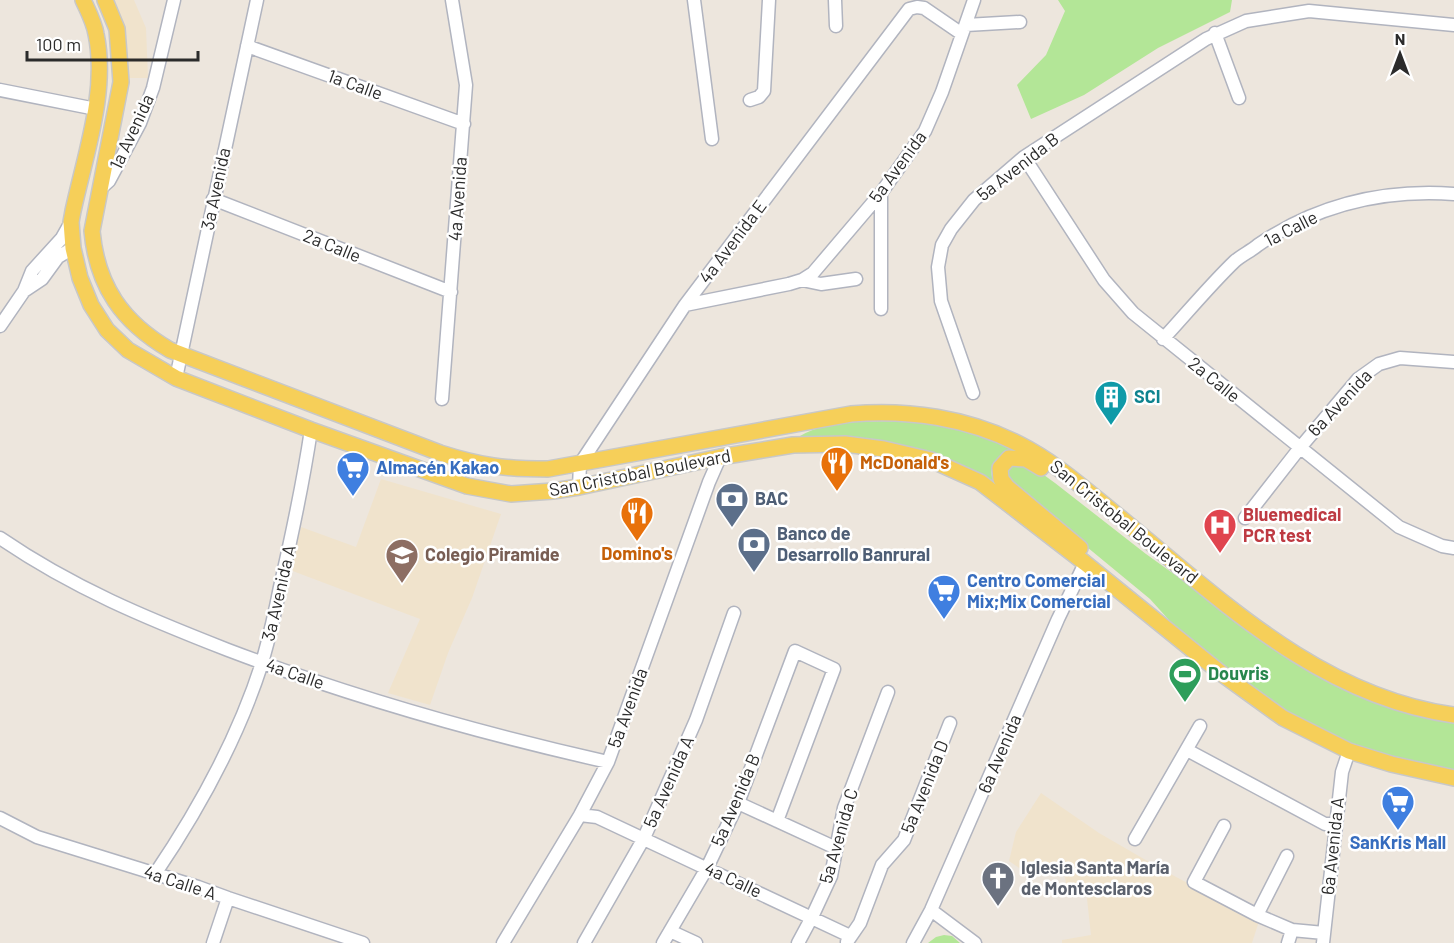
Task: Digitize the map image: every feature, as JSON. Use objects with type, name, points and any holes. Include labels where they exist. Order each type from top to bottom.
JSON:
[{"type":"main road","name":"San Cristobal Boulevard","points":[[83,0],[96,33],[100,59],[100,82],[71,222],[73,248],[80,278],[91,305],[106,330],[128,351],[176,378],[311,430],[467,486],[512,494],[579,487],[793,445],[845,444],[884,449],[931,460],[981,482],[1222,674],[1283,718],[1349,750],[1392,764],[1454,778]]},
{"type":"main road","name":"San Cristobal Boulevard","points":[[105,0],[117,29],[121,82],[93,231],[94,250],[103,281],[114,299],[148,337],[170,350],[473,464],[506,469],[548,469],[580,464],[851,414],[895,411],[940,418],[987,430],[1020,444],[1058,467],[1256,627],[1303,660],[1332,676],[1394,702],[1454,716]]},
{"type":"main road","points":[[720,458],[728,445],[785,434],[813,420]]},
{"type":"main road","points":[[1182,642],[1147,603],[1006,487],[1000,474],[1000,468],[1009,458],[1015,457],[1038,465],[1150,551],[1194,578]]},
{"type":"street","name":"1a Avenida","points":[[100,189],[109,181],[140,123],[153,88],[174,0]]},
{"type":"street","name":"3a Avenida","points":[[176,378],[257,0]]},
{"type":"street","name":"4a Avenida","points":[[442,399],[466,85],[452,0]]},
{"type":"street","points":[[694,0],[712,138]]},
{"type":"street","points":[[750,100],[759,97],[764,91],[769,0]]},
{"type":"street","points":[[835,0],[836,26]]},
{"type":"street","name":"5a Avenida","points":[[802,280],[813,273],[881,193],[925,131],[942,92],[974,0]]},
{"type":"street","name":"4a Avenida E","points":[[580,464],[685,305],[909,9],[924,8],[964,29]]},
{"type":"street","name":"5a Avenida B","points":[[973,393],[941,301],[938,267],[942,245],[951,229],[974,200],[1024,157],[1210,36],[1246,21],[1309,11],[1454,25]]},
{"type":"street","points":[[964,29],[1020,22]]},
{"type":"street","points":[[1210,36],[1239,98]]},
{"type":"street","name":"1a Calle","points":[[247,46],[464,124]]},
{"type":"street","points":[[0,90],[96,110]]},
{"type":"street","name":"2a Calle","points":[[1024,157],[1104,280],[1132,313],[1399,527],[1442,546],[1454,548]]},
{"type":"street","name":"1a Calle","points":[[1163,339],[1236,260],[1275,234],[1343,204],[1389,195],[1429,192],[1454,194]]},
{"type":"street","points":[[881,193],[881,309]]},
{"type":"street","name":"2a Calle","points":[[213,199],[451,292]]},
{"type":"street","points":[[2,320],[24,291],[32,271],[62,238],[71,222]]},
{"type":"street","points":[[24,291],[42,279],[58,257],[73,248]]},
{"type":"street","points":[[685,305],[802,280],[821,284],[856,279]]},
{"type":"street","name":"6a Avenida","points":[[1245,518],[1299,448],[1358,379],[1378,364],[1400,358],[1454,362]]},
{"type":"street","name":"3a Avenida A","points":[[155,874],[194,813],[218,768],[262,663],[299,506],[311,430]]},
{"type":"street","name":"5a Avenida","points":[[503,943],[580,815],[608,762],[709,482],[720,458]]},
{"type":"street","points":[[579,487],[580,464]]},
{"type":"street","name":"4a Calle","points":[[0,538],[50,570],[106,600],[262,663],[433,719],[608,762]]},
{"type":"street","name":"6a Avenida","points":[[913,943],[931,910],[1058,619],[1085,563]]},
{"type":"street","name":"5a Avenida A","points":[[584,943],[644,838],[696,720],[734,613]]},
{"type":"street","name":"5a Avenida B","points":[[663,943],[707,868],[738,803],[795,651],[834,669],[777,821]]},
{"type":"street","name":"5a Avenida C","points":[[798,943],[831,876],[844,808],[888,692]]},
{"type":"street","name":"5a Avenida D","points":[[848,940],[860,923],[882,865],[904,840],[950,723]]},
{"type":"street","points":[[1135,839],[1200,726]]},
{"type":"street","points":[[1187,750],[1325,824],[1335,824]]},
{"type":"street","name":"6a Avenida A","points":[[1324,938],[1335,824],[1342,772],[1349,750]]},
{"type":"street","points":[[738,803],[836,848]]},
{"type":"street","name":"4a Calle","points":[[580,815],[597,817],[644,838],[812,917],[848,940]]},
{"type":"street","name":"4a Calle A","points":[[0,818],[37,837],[198,887],[363,943]]},
{"type":"street","points":[[1224,826],[1194,882],[1257,915],[1292,930],[1324,938]]},
{"type":"street","points":[[1257,915],[1287,856]]},
{"type":"street","points":[[213,943],[228,898]]},
{"type":"street","points":[[931,910],[975,943]]},
{"type":"street","points":[[1288,943],[1292,930]]},
{"type":"street","points":[[670,931],[696,943]]},
{"type":"shaded area","points":[[113,0],[134,0],[146,28],[148,78],[128,78],[126,31]]},
{"type":"shaded area","name":"Colegio Piramide","points":[[381,479],[501,514],[472,598],[448,653],[430,705],[388,693],[420,619],[290,570],[301,527],[356,547]]},
{"type":"shaded area","points":[[1041,793],[1099,833],[1259,921],[1252,943],[1062,943],[1062,940],[1091,935],[1086,890],[1068,892],[1064,873],[1057,872],[1056,869],[1048,870],[1048,875],[1031,876],[1009,861],[1016,832]]},
{"type":"green space","points":[[1058,0],[1232,0],[1230,12],[1158,48],[1084,95],[1031,119],[1017,85],[1046,55],[1065,11]]},
{"type":"green space","points":[[898,421],[941,424],[974,431],[1020,450],[1005,454],[995,461],[991,471],[995,487],[968,471],[800,436],[835,424]]},
{"type":"green space","points":[[1017,462],[1037,470],[1146,554],[1290,657],[1454,721],[1454,772],[1350,746],[1290,716],[1187,640],[1150,599],[1013,486],[1006,479],[1009,465]]},
{"type":"green space","points":[[952,936],[960,943],[928,943],[936,937]]},
{"type":"place","name":"SCI","points":[[1111,426]]},
{"type":"place","name":"McDonald's","points":[[837,492]]},
{"type":"place","name":"Almacén Kakao","points":[[353,497]]},
{"type":"place","name":"BAC","points":[[732,528]]},
{"type":"place","name":"Domino's","points":[[637,542]]},
{"type":"place","name":"Bluemedical PCR test","points":[[1220,554]]},
{"type":"place","name":"Banco de Desarrollo Banrural","points":[[754,573]]},
{"type":"place","name":"Colegio Piramide","points":[[402,584]]},
{"type":"place","name":"Centro Comercial Mix;Mix Comercial","points":[[944,620]]},
{"type":"place","name":"Douvris","points":[[1185,703]]},
{"type":"place","name":"SanKris Mall","points":[[1398,831]]},
{"type":"place","name":"Iglesia Santa María de Montesclaros","points":[[998,907]]}]
